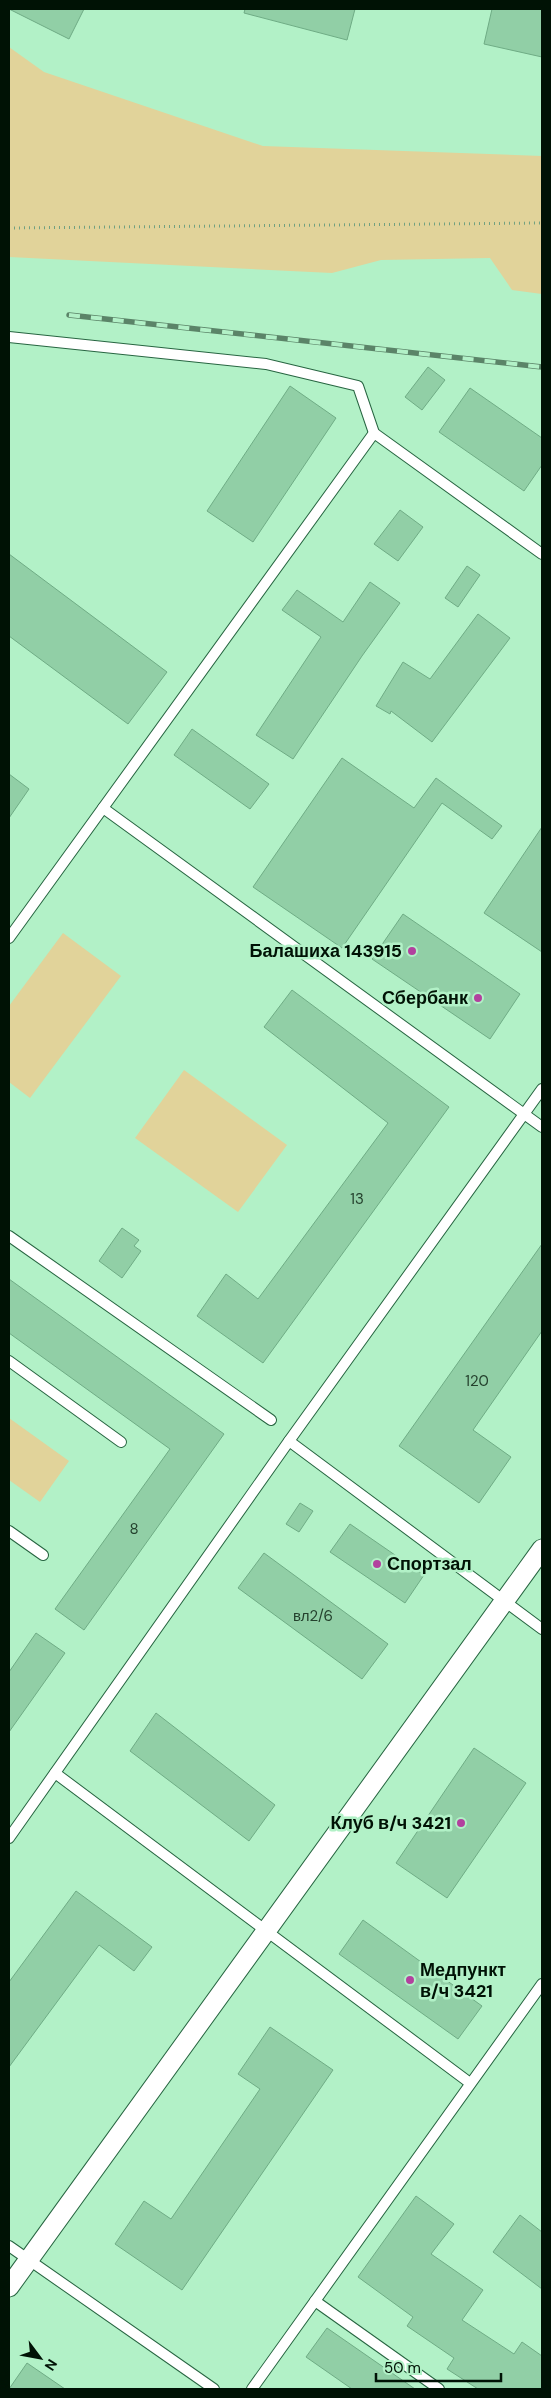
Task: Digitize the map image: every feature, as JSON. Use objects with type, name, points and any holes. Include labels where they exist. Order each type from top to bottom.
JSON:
[{"type":"street","points":[[9,2287],[542,1549]]},
{"type":"lane","points":[[9,337],[266,364],[358,386],[374,433],[542,554]]},
{"type":"lane","points":[[9,938],[374,433]]},
{"type":"lane","points":[[103,808],[542,1128]]},
{"type":"lane","points":[[9,1838],[289,1441],[542,1089]]},
{"type":"lane","points":[[9,1236],[271,1420]]},
{"type":"lane","points":[[9,1361],[121,1442]]},
{"type":"lane","points":[[289,1441],[542,1629]]},
{"type":"lane","points":[[9,1531],[43,1554]]},
{"type":"lane","points":[[55,1773],[470,2083]]},
{"type":"lane","points":[[252,2389],[542,1984]]},
{"type":"lane","points":[[9,2246],[214,2389]]},
{"type":"lane","points":[[315,2300],[439,2389]]},
{"type":"path","points":[[9,228],[542,224]]},
{"type":"shaded area","points":[[9,47],[44,72],[263,146],[542,156],[542,294],[512,290],[490,258],[381,260],[332,273],[9,257]]},
{"type":"shaded area","points":[[63,933],[121,976],[30,1098],[9,1082],[9,1006]]},
{"type":"shaded area","points":[[184,1070],[287,1145],[238,1212],[135,1138]]},
{"type":"shaded area","points":[[9,1418],[69,1461],[40,1502],[9,1480]]},
{"type":"building","points":[[9,9],[84,9],[69,39]]},
{"type":"building","points":[[245,9],[355,9],[347,40],[244,13]]},
{"type":"building","points":[[492,9],[542,9],[542,57],[484,44]]},
{"type":"building","points":[[428,367],[445,380],[422,410],[405,397]]},
{"type":"building","points":[[290,386],[336,418],[253,542],[207,511]]},
{"type":"building","points":[[470,388],[542,438],[542,465],[524,491],[439,432]]},
{"type":"building","points":[[400,510],[423,527],[398,561],[374,544]]},
{"type":"building","points":[[9,554],[167,672],[128,724],[9,636]]},
{"type":"building","points":[[467,566],[480,575],[458,607],[445,598]]},
{"type":"building","points":[[370,582],[400,603],[293,759],[256,735],[321,637],[282,610],[297,590],[343,622]]},
{"type":"building","points":[[478,614],[510,638],[432,742],[391,711],[390,714],[376,706],[403,662],[430,679]]},
{"type":"building","points":[[192,729],[269,784],[250,809],[174,755]]},
{"type":"building","points":[[342,758],[414,808],[436,778],[502,826],[492,839],[442,803],[342,948],[253,887]]},
{"type":"building","points":[[9,774],[29,789],[9,818]]},
{"type":"building","points":[[542,827],[542,952],[484,913]]},
{"type":"building","points":[[403,914],[520,994],[490,1039],[372,959]]},
{"type":"building","points":[[292,990],[449,1107],[263,1363],[197,1316],[226,1274],[258,1299],[388,1123],[264,1027]]},
{"type":"building","points":[[122,1228],[139,1240],[134,1246],[141,1251],[122,1278],[99,1261]]},
{"type":"building","points":[[542,1244],[542,1331],[473,1430],[511,1457],[479,1503],[399,1446]]},
{"type":"building","points":[[9,1279],[224,1434],[84,1630],[55,1609],[170,1449],[9,1333]]},
{"type":"building","points":[[300,1503],[313,1511],[299,1532],[286,1524]]},
{"type":"building","name":"Спортзал","points":[[350,1524],[424,1575],[405,1603],[330,1552]]},
{"type":"building","points":[[264,1553],[388,1644],[362,1679],[238,1588]]},
{"type":"building","points":[[36,1633],[65,1653],[9,1732],[9,1672]]},
{"type":"building","points":[[156,1713],[275,1805],[249,1841],[130,1751]]},
{"type":"building","name":"Клуб в/ч 3421","points":[[474,1748],[526,1783],[447,1898],[396,1863]]},
{"type":"building","points":[[76,1891],[152,1947],[134,1971],[99,1945],[9,2067],[9,1982]]},
{"type":"building","name":"Медпункт в/ч 3421","points":[[363,1920],[482,2006],[458,2039],[339,1954]]},
{"type":"building","points":[[270,2027],[333,2070],[182,2290],[115,2244],[144,2201],[171,2219],[260,2089],[238,2074]]},
{"type":"building","points":[[416,2196],[454,2224],[431,2254],[483,2290],[462,2320],[514,2354],[522,2342],[542,2356],[542,2389],[478,2389],[447,2369],[454,2358],[407,2326],[413,2317],[358,2277]]},
{"type":"building","points":[[520,2215],[542,2232],[542,2289],[493,2252]]},
{"type":"building","points":[[327,2328],[415,2389],[352,2389],[306,2357]]},
{"type":"building","points":[[27,2363],[65,2389],[9,2389]]},
{"type":"railway","points":[[69,315],[542,367]]},
{"type":"place","name":"Балашиха 143915","points":[[412,951]]},
{"type":"place","name":"Сбербанк","points":[[478,998]]},
{"type":"place","name":"Спортзал","points":[[377,1564]]},
{"type":"place","name":"Клуб в/ч 3421","points":[[461,1823]]},
{"type":"place","name":"Медпункт в/ч 3421","points":[[410,1980]]}]
